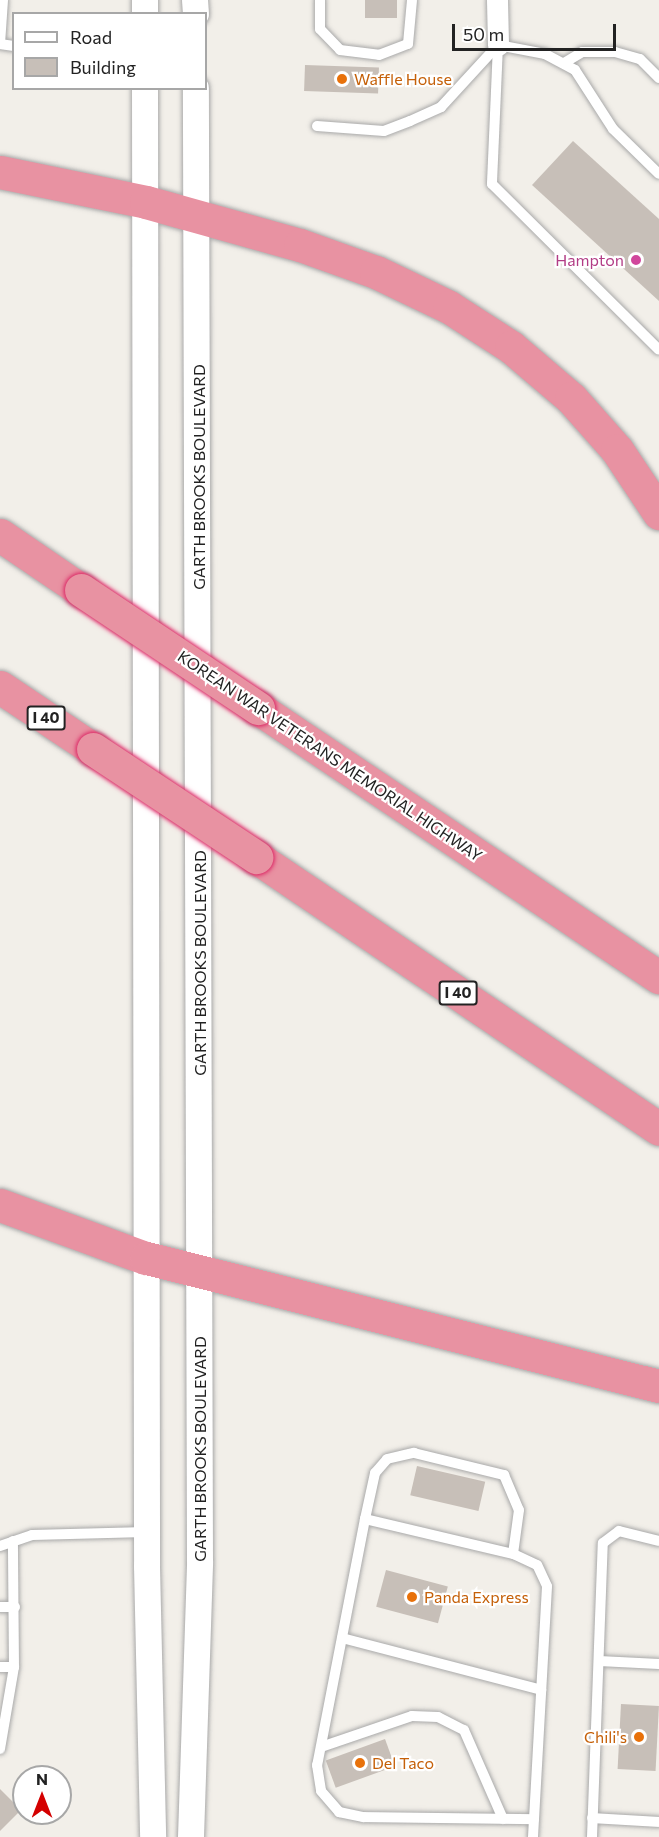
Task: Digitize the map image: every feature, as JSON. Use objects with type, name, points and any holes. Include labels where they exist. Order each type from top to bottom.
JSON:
[{"type":"highway","points":[[0,172],[146,202],[376,272],[476,324],[571,398],[617,450],[659,513]]},
{"type":"highway","name":"KOREAN WAR VETERANS MEMORIAL HIGHWAY","points":[[0,535],[659,977]]},
{"type":"highway","name":"I 40","points":[[0,687],[659,1129]]},
{"type":"highway","points":[[0,1205],[146,1258],[659,1386]]},
{"type":"street","points":[[497,0],[498,45]]},
{"type":"street","points":[[145,90],[147,1532],[153,1837]]},
{"type":"street","name":"GARTH BROOKS BOULEVARD","points":[[191,1837],[200,1562],[196,90]]},
{"type":"lane","points":[[0,44],[3,0]]},
{"type":"lane","points":[[320,0],[320,29],[340,50],[379,55],[408,44],[412,0]]},
{"type":"lane","points":[[498,45],[564,63],[592,90],[613,129],[659,174]]},
{"type":"lane","points":[[317,126],[384,131],[410,121],[441,107],[498,45]]},
{"type":"lane","points":[[498,45],[492,184],[659,350]]},
{"type":"lane","points":[[564,63],[582,52],[615,52],[640,59],[659,78]]},
{"type":"lane","points":[[513,1554],[519,1510],[517,1494],[504,1475],[414,1453],[387,1459],[375,1473],[321,1747],[321,1791],[339,1812],[363,1817],[534,1819]]},
{"type":"lane","points":[[365,1519],[513,1554],[537,1565],[547,1586],[532,1837]]},
{"type":"lane","points":[[592,1837],[603,1543],[619,1531],[659,1540]]},
{"type":"lane","points":[[0,1546],[32,1535],[147,1532]]},
{"type":"lane","points":[[0,1749],[14,1667],[13,1542]]},
{"type":"lane","points":[[0,1607],[15,1607]]},
{"type":"lane","points":[[342,1638],[541,1690]]},
{"type":"lane","points":[[598,1661],[659,1664]]},
{"type":"lane","points":[[0,1667],[14,1667]]},
{"type":"lane","points":[[321,1747],[412,1716],[438,1717],[464,1730],[503,1819]]},
{"type":"lane","points":[[592,1818],[659,1822]]},
{"type":"building","points":[[365,0],[397,0],[397,18],[365,18]]},
{"type":"building","name":"Waffle House","points":[[305,65],[379,68],[378,94],[304,91]]},
{"type":"building","name":"Hampton","points":[[573,141],[659,219],[659,301],[532,185]]},
{"type":"building","points":[[417,1466],[485,1482],[478,1511],[410,1495]]},
{"type":"building","name":"Panda Express","points":[[386,1570],[448,1587],[438,1623],[376,1607]]},
{"type":"building","name":"Chili's","points":[[621,1704],[659,1706],[656,1771],[618,1769]]},
{"type":"building","name":"Del Taco","points":[[385,1739],[395,1766],[336,1788],[326,1761]]},
{"type":"building","points":[[0,1789],[12,1801],[12,1819],[0,1831]]},
{"type":"place","name":"Waffle House","points":[[342,79]]},
{"type":"place","name":"Hampton","points":[[636,260]]},
{"type":"place","name":"Panda Express","points":[[412,1597]]},
{"type":"place","name":"Chili's","points":[[639,1737]]},
{"type":"place","name":"Del Taco","points":[[360,1763]]}]
